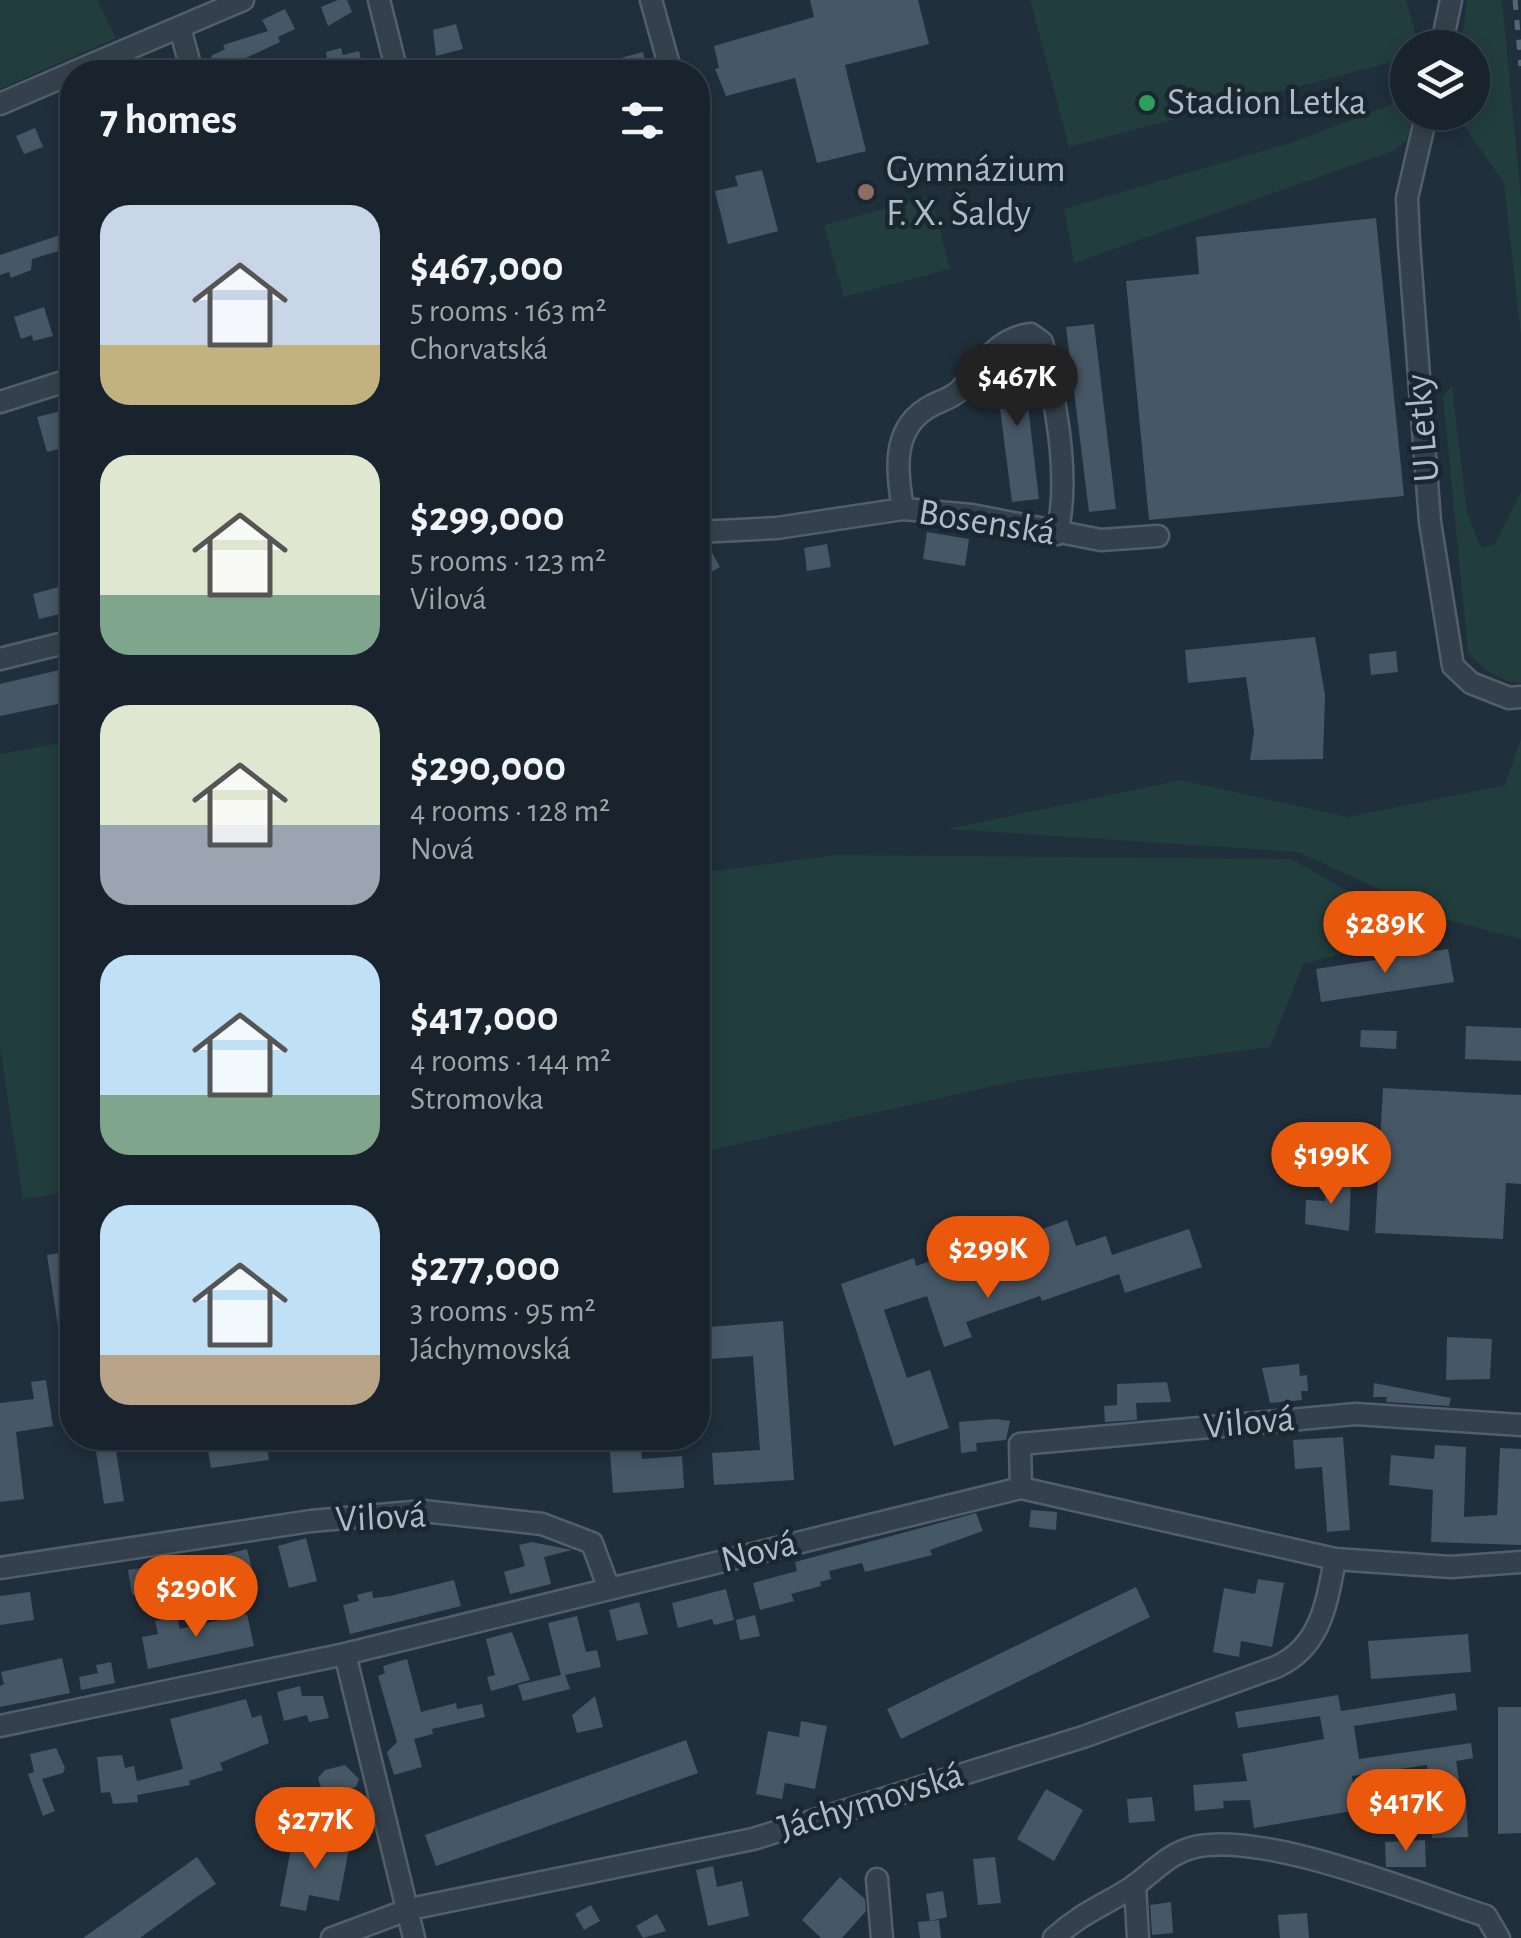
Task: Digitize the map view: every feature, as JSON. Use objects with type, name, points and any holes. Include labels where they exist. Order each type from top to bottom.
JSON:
[{"type":"street","points":[[104,60],[243,0]]},
{"type":"street","points":[[379,0],[394,60]]},
{"type":"street","points":[[651,0],[668,60]]},
{"type":"street","points":[[1445,30],[1451,0]]},
{"type":"street","points":[[180,28],[189,60]]},
{"type":"street","points":[[0,104],[60,79]]},
{"type":"street","name":"U Letky","points":[[1422,130],[1407,198],[1409,243],[1430,522],[1453,666],[1470,684],[1509,698],[1521,697]]},
{"type":"street","points":[[902,509],[898,454],[912,424],[924,409],[959,392],[986,356],[1016,336],[1030,334],[1042,342],[1047,367],[1062,481],[1058,534]]},
{"type":"street","points":[[0,402],[60,383]]},
{"type":"street","name":"Bosenská","points":[[710,531],[777,528],[902,509],[972,515],[1101,540],[1158,536]]},
{"type":"street","points":[[0,659],[60,645]]},
{"type":"street","name":"Vilová","points":[[1021,1488],[1020,1444],[1356,1414],[1521,1425]]},
{"type":"street","name":"Nová","points":[[0,1726],[345,1654],[1021,1488],[1335,1559],[1451,1567],[1521,1562]]},
{"type":"street","name":"Vilová","points":[[0,1568],[311,1521],[423,1511],[542,1524],[592,1543],[609,1589]]},
{"type":"street","name":"Jáchymovská","points":[[332,1938],[410,1909],[753,1840],[1083,1737],[1276,1667],[1302,1652],[1314,1636],[1326,1606],[1335,1559]]},
{"type":"street","points":[[345,1654],[414,1938]]},
{"type":"street","points":[[1054,1938],[1084,1911],[1135,1885],[1182,1850],[1224,1843],[1317,1862],[1486,1916],[1499,1938]]},
{"type":"street","points":[[877,1878],[882,1938]]},
{"type":"street","points":[[1135,1885],[1138,1938]]},
{"type":"green space","points":[[0,0],[97,0],[116,38],[0,89]]},
{"type":"green space","name":"Stadion Letka","points":[[1030,0],[1406,0],[1414,30],[1390,30],[1390,62],[1069,147]]},
{"type":"green space","points":[[1467,0],[1502,0],[1521,198],[1521,336],[1504,183],[1467,130],[1490,130],[1490,30],[1463,30]]},
{"type":"green space","points":[[1390,105],[1390,130],[1410,130],[1407,140],[1393,151],[1074,263],[1064,209],[1293,142]]},
{"type":"green space","points":[[931,196],[950,269],[844,297],[824,225]]},
{"type":"green space","points":[[1452,386],[1467,512],[1481,548],[1495,544],[1521,492],[1521,683],[1492,673],[1468,652],[1443,396]]},
{"type":"green space","points":[[1521,739],[1521,939],[1444,919],[1298,852],[948,829],[1181,780],[1348,817],[1505,785]]},
{"type":"green space","points":[[60,743],[60,1193],[23,1199],[0,1047],[0,754]]},
{"type":"green space","points":[[837,855],[1291,859],[1424,933],[1303,964],[1270,1047],[1020,1080],[710,1150],[710,871]]},
{"type":"building","points":[[347,0],[352,12],[328,26],[321,7]]},
{"type":"building","points":[[810,0],[918,0],[929,44],[845,65],[866,151],[817,163],[795,78],[726,96],[715,69],[719,68],[714,46],[814,17]]},
{"type":"building","points":[[285,9],[295,29],[278,37],[280,42],[242,60],[213,60],[211,56],[225,49],[223,45],[268,31],[262,20]]},
{"type":"building","points":[[456,24],[463,49],[436,56],[433,30]]},
{"type":"building","points":[[341,48],[343,55],[359,51],[361,60],[327,60],[326,52]]},
{"type":"building","points":[[643,52],[645,60],[617,60]]},
{"type":"building","points":[[35,128],[43,147],[24,154],[16,136]]},
{"type":"building","points":[[762,170],[778,231],[728,244],[715,191],[738,186],[735,176]]},
{"type":"building","points":[[1376,218],[1404,496],[1149,520],[1126,281],[1199,274],[1196,237]]},
{"type":"building","points":[[60,235],[60,251],[32,259],[31,270],[11,278],[9,272],[0,275],[0,255]]},
{"type":"building","points":[[44,307],[53,336],[33,341],[32,335],[21,339],[14,317]]},
{"type":"building","points":[[1094,324],[1116,509],[1089,512],[1066,327]]},
{"type":"building","points":[[1022,355],[1039,499],[1012,502],[995,370],[1010,356]]},
{"type":"building","points":[[60,411],[60,449],[47,452],[37,417]]},
{"type":"building","points":[[927,532],[969,539],[965,566],[923,559]]},
{"type":"building","points":[[827,544],[831,567],[807,571],[804,548]]},
{"type":"building","points":[[710,549],[720,567],[710,572]]},
{"type":"building","points":[[60,587],[60,614],[39,619],[33,594]]},
{"type":"building","points":[[1315,637],[1325,695],[1323,759],[1250,760],[1254,732],[1246,677],[1188,683],[1185,650]]},
{"type":"building","points":[[1396,651],[1398,672],[1371,675],[1369,654]]},
{"type":"building","points":[[60,670],[60,704],[0,716],[0,684]]},
{"type":"building","points":[[1448,949],[1454,982],[1321,1002],[1316,969]]},
{"type":"building","points":[[1466,1026],[1521,1028],[1521,1061],[1465,1059]]},
{"type":"building","points":[[1361,1030],[1397,1031],[1396,1049],[1360,1047]]},
{"type":"building","points":[[1383,1088],[1521,1095],[1521,1184],[1506,1183],[1503,1239],[1375,1233]]},
{"type":"building","points":[[1326,1181],[1351,1182],[1349,1231],[1305,1224],[1306,1200],[1325,1201]]},
{"type":"building","points":[[1067,1220],[1076,1246],[1106,1236],[1112,1255],[1189,1229],[1202,1267],[1125,1293],[1119,1274],[1042,1301],[1040,1296],[966,1322],[972,1337],[944,1347],[927,1296],[884,1310],[907,1378],[930,1370],[949,1428],[894,1446],[841,1284],[914,1258],[916,1266],[1032,1227],[1034,1232]]},
{"type":"building","points":[[60,1253],[58,1326],[47,1255]]},
{"type":"building","points":[[783,1321],[794,1480],[714,1485],[712,1453],[760,1450],[753,1356],[710,1359],[710,1327]]},
{"type":"building","points":[[1447,1337],[1492,1339],[1490,1379],[1446,1380]]},
{"type":"building","points":[[1299,1364],[1300,1376],[1307,1375],[1308,1391],[1301,1391],[1302,1400],[1270,1403],[1262,1368]]},
{"type":"building","points":[[46,1380],[53,1426],[16,1432],[24,1499],[0,1502],[0,1403],[34,1399],[31,1382]]},
{"type":"building","points":[[1167,1382],[1171,1402],[1136,1403],[1137,1420],[1105,1422],[1104,1406],[1117,1405],[1117,1384]]},
{"type":"building","points":[[1374,1383],[1451,1398],[1449,1406],[1386,1402],[1387,1397],[1373,1397]]},
{"type":"building","points":[[1010,1421],[1006,1440],[976,1443],[977,1451],[961,1453],[959,1422]]},
{"type":"building","points":[[1343,1437],[1350,1530],[1327,1532],[1322,1467],[1295,1469],[1293,1440]]},
{"type":"building","points":[[1435,1445],[1466,1447],[1464,1517],[1497,1515],[1500,1448],[1521,1449],[1521,1545],[1431,1542],[1433,1490],[1389,1485],[1391,1455],[1434,1459]]},
{"type":"building","points":[[96,1450],[116,1450],[124,1501],[104,1504]]},
{"type":"building","points":[[208,1450],[268,1450],[269,1460],[211,1468]]},
{"type":"building","points":[[610,1450],[641,1450],[642,1459],[682,1456],[684,1488],[613,1493]]},
{"type":"building","points":[[1031,1510],[1057,1512],[1056,1530],[1029,1527]]},
{"type":"building","points":[[976,1513],[983,1531],[930,1550],[932,1555],[865,1572],[862,1563],[829,1571],[831,1579],[820,1582],[821,1586],[791,1594],[794,1601],[760,1610],[753,1583],[797,1571],[795,1562]]},
{"type":"building","points":[[306,1538],[317,1581],[289,1588],[278,1546]]},
{"type":"building","points":[[532,1542],[572,1550],[544,1557],[551,1584],[510,1594],[504,1572],[525,1566],[519,1545]]},
{"type":"building","points":[[247,1549],[257,1590],[229,1581],[223,1555]]},
{"type":"building","points":[[165,1564],[169,1589],[132,1595],[128,1570]]},
{"type":"building","points":[[1258,1579],[1284,1583],[1272,1647],[1241,1641],[1239,1657],[1213,1652],[1224,1588],[1255,1594]]},
{"type":"building","points":[[454,1580],[461,1606],[350,1634],[343,1605],[359,1601],[357,1595],[372,1591],[373,1598],[390,1596]]},
{"type":"building","points":[[1136,1587],[1150,1617],[901,1739],[887,1709]]},
{"type":"building","points":[[726,1589],[734,1620],[714,1625],[712,1619],[678,1628],[672,1603]]},
{"type":"building","points":[[30,1592],[34,1620],[0,1625],[0,1596]]},
{"type":"building","points":[[639,1602],[648,1634],[617,1641],[609,1610]]},
{"type":"building","points":[[247,1614],[254,1646],[148,1669],[142,1637],[158,1634],[155,1621],[177,1617],[180,1629]]},
{"type":"building","points":[[755,1615],[760,1636],[740,1640],[736,1620]]},
{"type":"building","points":[[577,1616],[586,1652],[597,1650],[601,1667],[565,1675],[570,1689],[523,1701],[518,1685],[561,1675],[548,1623]]},
{"type":"building","points":[[512,1632],[530,1680],[491,1691],[487,1677],[495,1675],[486,1639]]},
{"type":"building","points":[[1468,1634],[1471,1672],[1371,1679],[1368,1641]]},
{"type":"building","points":[[62,1658],[70,1693],[0,1707],[0,1686],[4,1684],[1,1672]]},
{"type":"building","points":[[407,1659],[421,1712],[456,1703],[457,1709],[482,1704],[485,1717],[432,1729],[433,1734],[414,1739],[422,1767],[394,1775],[387,1752],[397,1742],[378,1676],[385,1673],[383,1666]]},
{"type":"building","points":[[111,1662],[115,1683],[81,1690],[79,1677],[98,1673],[96,1665]]},
{"type":"building","points":[[300,1686],[302,1696],[323,1696],[329,1718],[309,1722],[307,1715],[284,1721],[277,1692]]},
{"type":"building","points":[[1455,1693],[1457,1710],[1354,1726],[1359,1759],[1471,1743],[1473,1758],[1456,1761],[1462,1799],[1466,1799],[1468,1837],[1432,1838],[1427,1765],[1352,1776],[1357,1810],[1254,1828],[1250,1800],[1223,1801],[1224,1808],[1195,1811],[1193,1785],[1247,1781],[1242,1754],[1324,1739],[1320,1716],[1238,1728],[1235,1712],[1338,1695],[1341,1711]]},
{"type":"building","points":[[595,1696],[603,1727],[577,1733],[572,1715]]},
{"type":"building","points":[[246,1699],[252,1718],[261,1715],[269,1743],[220,1763],[223,1770],[189,1781],[190,1785],[137,1795],[138,1802],[113,1804],[110,1792],[101,1793],[97,1757],[122,1755],[125,1768],[134,1766],[137,1781],[183,1769],[170,1719]]},
{"type":"building","points":[[1498,1707],[1521,1707],[1521,1833],[1498,1834]]},
{"type":"building","points":[[801,1721],[827,1726],[815,1789],[785,1783],[782,1799],[756,1794],[768,1731],[799,1737]]},
{"type":"building","points":[[686,1740],[698,1773],[436,1866],[425,1835]]},
{"type":"building","points":[[56,1748],[65,1768],[63,1773],[42,1779],[55,1811],[43,1816],[28,1774],[34,1772],[30,1754]]},
{"type":"building","points":[[345,1765],[359,1779],[356,1787],[324,1797],[318,1778],[325,1770]]},
{"type":"building","points":[[1046,1789],[1083,1810],[1054,1861],[1017,1839]]},
{"type":"building","points":[[1152,1797],[1155,1821],[1129,1823],[1127,1799]]},
{"type":"building","points":[[326,1833],[351,1838],[339,1901],[309,1895],[306,1911],[280,1906],[292,1843],[323,1849]]},
{"type":"building","points":[[1425,1840],[1426,1867],[1386,1867],[1385,1842]]},
{"type":"building","points":[[197,1857],[216,1884],[140,1938],[83,1938]]},
{"type":"building","points":[[995,1857],[1001,1903],[978,1905],[973,1859]]},
{"type":"building","points":[[713,1866],[717,1887],[742,1881],[749,1916],[708,1926],[696,1870]]},
{"type":"building","points":[[840,1877],[865,1899],[866,1911],[842,1938],[821,1938],[802,1920]]},
{"type":"building","points":[[943,1891],[947,1917],[930,1921],[926,1894]]},
{"type":"building","points":[[1171,1902],[1173,1933],[1152,1935],[1150,1905]]},
{"type":"building","points":[[591,1905],[600,1921],[584,1930],[575,1914]]},
{"type":"building","points":[[1307,1913],[1309,1938],[1280,1938],[1278,1915]]},
{"type":"building","points":[[657,1914],[666,1931],[643,1938],[636,1926]]},
{"type":"building","points":[[939,1920],[941,1938],[920,1938],[918,1922]]},
{"type":"railway","points":[[1515,0],[1521,66]]},
{"type":"place","name":"Stadion Letka","points":[[1147,103]]},
{"type":"place","name":"Gymnázium F. X. Šaldy","points":[[866,192]]}]
